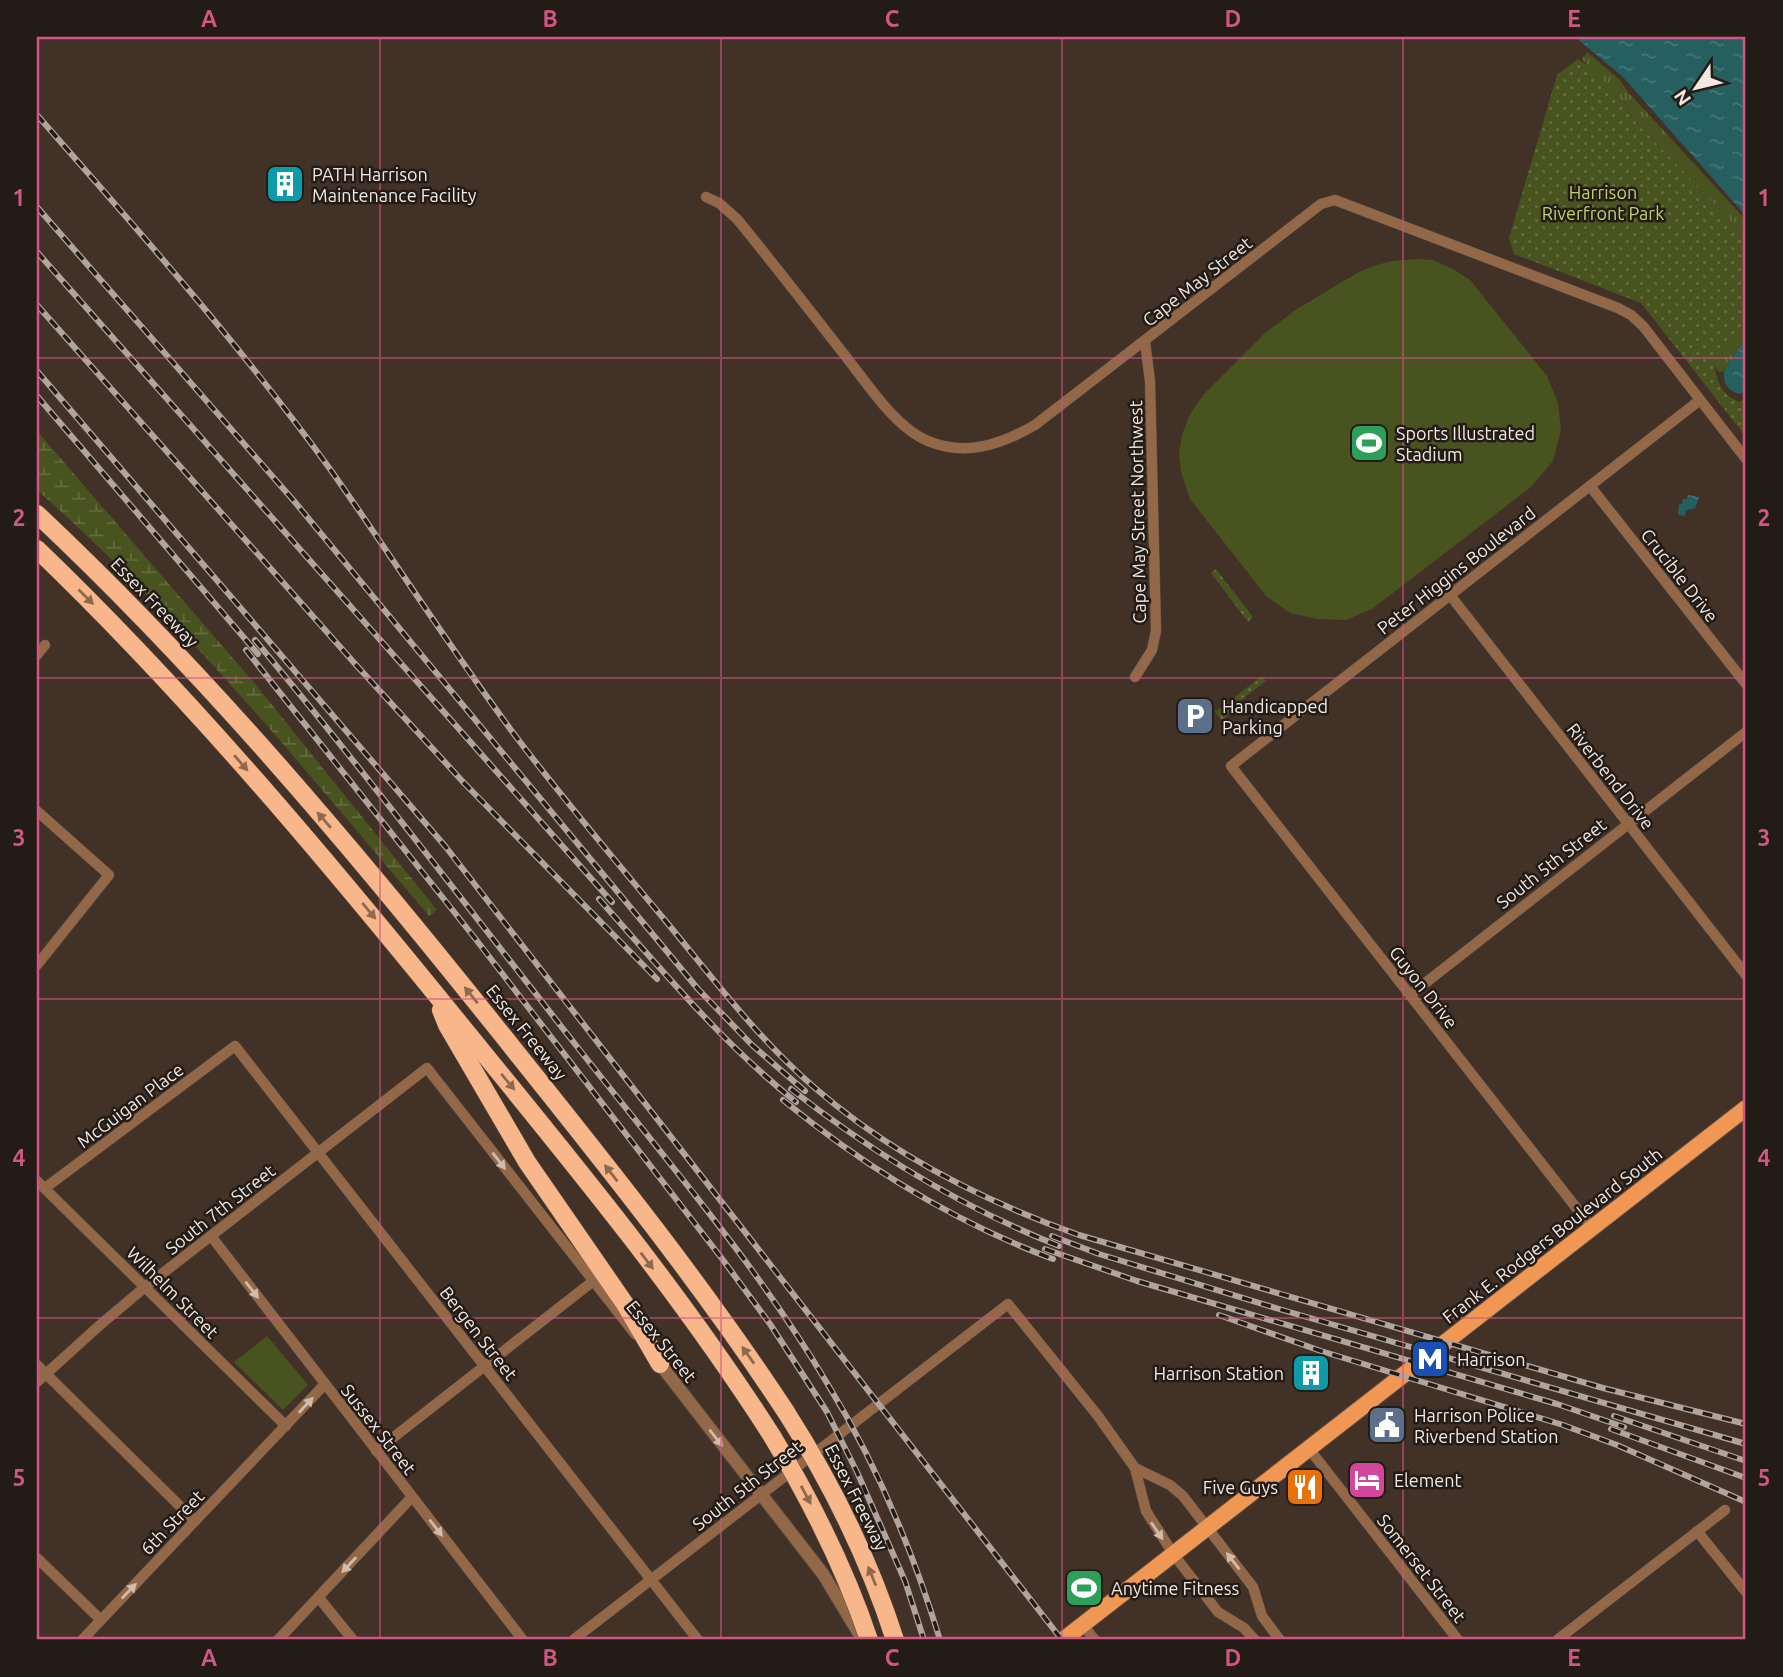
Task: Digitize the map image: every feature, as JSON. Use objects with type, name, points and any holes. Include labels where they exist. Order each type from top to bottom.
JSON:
[{"type":"highway","name":"Essex Freeway","points":[[37,514],[99,573],[185,662],[369,872],[467,990],[604,1164],[739,1343],[786,1412],[848,1521],[896,1640]]},
{"type":"highway","points":[[37,549],[190,705],[322,856],[515,1090],[639,1250],[727,1369],[772,1436],[805,1492],[833,1550],[869,1640]]},
{"type":"highway","points":[[434,991],[447,1025],[517,1147],[625,1304],[660,1364]]},
{"type":"main road","name":"Frank E. Rodgers Boulevard South","points":[[1063,1640],[1746,1108]]},
{"type":"street","name":"Cape May Street","points":[[706,197],[719,203],[737,219],[879,398],[913,434],[931,443],[983,449],[1009,440],[1035,425],[1321,204],[1335,200],[1624,311],[1643,326],[1746,459]]},
{"type":"street","name":"Cape May Street Northwest","points":[[1135,677],[1152,650],[1156,631],[1150,381],[1144,342]]},
{"type":"street","name":"Peter Higgins Boulevard","points":[[1231,766],[1700,400]]},
{"type":"street","name":"Crucible Drive","points":[[1590,486],[1746,684]]},
{"type":"street","name":"Riverbend Drive","points":[[1450,595],[1746,975]]},
{"type":"street","points":[[37,655],[45,645]]},
{"type":"street","name":"South 5th Street","points":[[1410,995],[1746,732]]},
{"type":"street","name":"Guyon Drive","points":[[1231,766],[1592,1228]]},
{"type":"street","points":[[37,811],[73,846],[109,875],[37,965]]},
{"type":"street","name":"Bergen Street","points":[[235,1046],[698,1640]]},
{"type":"street","name":"McGuigan Place","points":[[41,1184],[235,1046]]},
{"type":"street","name":"Essex Street","points":[[427,1068],[830,1584],[863,1640]]},
{"type":"street","name":"South 7th Street","points":[[37,1382],[145,1287],[427,1068]]},
{"type":"street","name":"Wilhelm Street","points":[[41,1184],[286,1426]]},
{"type":"street","name":"Sussex Street","points":[[211,1236],[523,1640]]},
{"type":"street","points":[[376,1451],[592,1282]]},
{"type":"street","name":"South 5th Street","points":[[573,1640],[1008,1304],[1098,1416],[1135,1468]]},
{"type":"street","points":[[37,1365],[195,1521]]},
{"type":"street","name":"6th Street","points":[[82,1640],[325,1384]]},
{"type":"street","name":"Somerset Street","points":[[1312,1448],[1458,1640]]},
{"type":"street","points":[[1135,1468],[1177,1490],[1253,1587],[1262,1616],[1280,1640]]},
{"type":"street","points":[[1135,1468],[1146,1511],[1174,1555],[1218,1612],[1244,1628],[1255,1640]]},
{"type":"street","points":[[278,1640],[412,1497]]},
{"type":"street","points":[[1557,1640],[1726,1510]]},
{"type":"street","points":[[1697,1531],[1746,1592]]},
{"type":"street","points":[[37,1558],[101,1620]]},
{"type":"street","points":[[319,1598],[353,1640]]},
{"type":"street","points":[[1083,1625],[1095,1640]]},
{"type":"green space","points":[[1587,52],[1620,80],[1746,220],[1746,240],[1632,118],[1629,106],[1608,88],[1582,59]]},
{"type":"green space","name":"Harrison Riverfront Park","points":[[1578,59],[1590,67],[1629,107],[1632,118],[1746,240],[1746,320],[1714,365],[1719,382],[1728,396],[1740,402],[1746,397],[1746,437],[1641,303],[1514,254],[1509,238],[1557,75]]},
{"type":"green space","name":"Sports Illustrated Stadium","points":[[1419,259],[1433,260],[1470,280],[1547,376],[1558,403],[1561,430],[1553,461],[1531,487],[1372,609],[1346,620],[1317,619],[1290,613],[1266,596],[1190,499],[1181,472],[1179,453],[1182,435],[1190,414],[1204,394],[1265,333],[1297,309],[1357,273],[1376,265]]},
{"type":"green space","points":[[1746,320],[1746,338],[1724,371],[1719,372],[1714,365]]},
{"type":"green space","points":[[37,431],[256,685],[437,910],[429,916],[192,642],[90,539],[37,490]]},
{"type":"green space","points":[[1216,569],[1253,617],[1248,622],[1211,573]]},
{"type":"green space","points":[[1262,676],[1266,681],[1241,700],[1223,721],[1215,712]]},
{"type":"green space","points":[[267,1336],[308,1385],[283,1410],[234,1362]]},
{"type":"water","points":[[1575,37],[1746,37],[1746,216],[1623,77]]},
{"type":"water","points":[[1746,338],[1746,390],[1740,394],[1727,386],[1724,371]]},
{"type":"water","points":[[1688,495],[1699,497],[1695,508],[1686,510],[1685,516],[1678,515],[1679,504],[1682,504],[1683,499],[1687,499]]},
{"type":"railway","points":[[37,115],[188,289],[296,423],[445,638],[571,807],[755,1028],[794,1069],[844,1112],[940,1174],[1008,1207],[1079,1235],[1603,1388],[1746,1424]]},
{"type":"railway","points":[[37,207],[294,501],[698,989],[752,1045],[805,1091]]},
{"type":"railway","points":[[37,252],[612,902]]},
{"type":"railway","points":[[37,305],[464,783],[657,979]]},
{"type":"railway","points":[[37,371],[445,846],[1062,1640]]},
{"type":"railway","points":[[37,396],[258,654]]},
{"type":"railway","points":[[255,640],[377,790],[674,1168],[769,1294],[827,1383],[862,1444],[892,1508],[940,1640]]},
{"type":"railway","points":[[246,650],[474,937],[770,1324],[827,1412],[857,1472],[905,1581],[924,1640]]},
{"type":"railway","points":[[599,899],[718,1031],[796,1102]]},
{"type":"railway","points":[[791,1089],[822,1113],[919,1177],[987,1214],[1059,1246]]},
{"type":"railway","points":[[783,1100],[846,1148],[912,1191],[981,1228],[1053,1259]]},
{"type":"railway","points":[[1052,1236],[1099,1254],[1279,1309],[1746,1444]]},
{"type":"railway","points":[[1045,1249],[1137,1281],[1557,1404],[1624,1427]]},
{"type":"railway","points":[[1219,1315],[1321,1351],[1563,1425],[1617,1445],[1746,1502]]},
{"type":"railway","points":[[1614,1416],[1746,1461]]},
{"type":"railway","points":[[1611,1429],[1746,1478]]},
{"type":"place","name":"PATH Harrison Maintenance Facility","points":[[285,184]]},
{"type":"place","name":"Sports Illustrated Stadium","points":[[1369,443]]},
{"type":"place","name":"Handicapped Parking","points":[[1195,716]]},
{"type":"place","name":"Harrison","points":[[1430,1359]]},
{"type":"place","name":"Harrison Station","points":[[1311,1373]]},
{"type":"place","name":"Harrison Police Riverbend Station","points":[[1387,1425]]},
{"type":"place","name":"Element","points":[[1367,1480]]},
{"type":"place","name":"Five Guys","points":[[1305,1487]]},
{"type":"place","name":"Anytime Fitness","points":[[1084,1588]]}]
